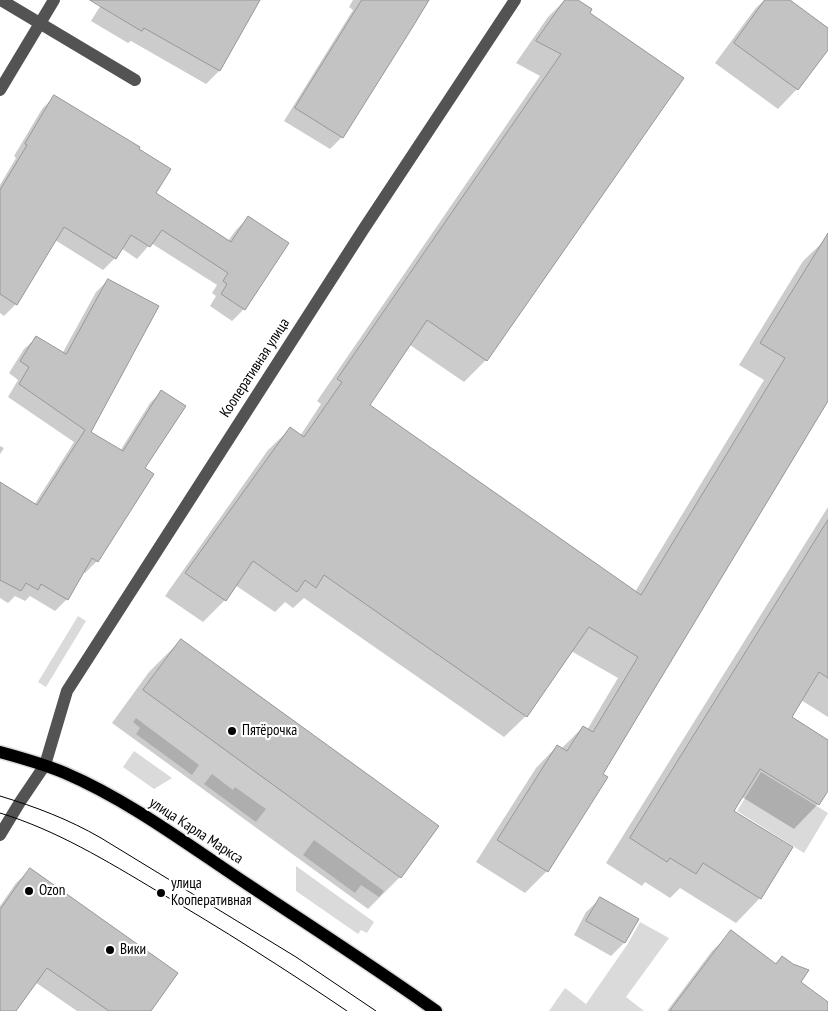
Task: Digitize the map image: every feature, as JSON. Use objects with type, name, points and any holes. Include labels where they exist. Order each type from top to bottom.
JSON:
[{"type":"main road","name":"улица Карла Маркса","points":[[0,752],[46,765],[65,773],[99,789],[143,814],[436,1011]]},
{"type":"street","points":[[1,0],[135,80]]},
{"type":"street","points":[[0,90],[54,0]]},
{"type":"street","name":"Кооперативная улица","points":[[0,835],[46,765],[67,691],[363,230],[515,0]]},
{"type":"shaded area","points":[[78,616],[86,621],[46,687],[38,682]]},
{"type":"shaded area","points":[[136,718],[199,765],[192,775],[136,734],[140,728],[133,722]]},
{"type":"shaded area","points":[[134,751],[172,778],[154,789],[123,767]]},
{"type":"shaded area","points":[[761,772],[828,813],[804,853],[737,811]]},
{"type":"shaded area","points":[[212,774],[233,790],[235,787],[266,809],[256,822],[204,784]]},
{"type":"shaded area","points":[[314,840],[384,891],[379,897],[361,885],[355,893],[303,855]]},
{"type":"shaded area","points":[[296,866],[374,922],[367,933],[361,930],[358,934],[296,891]]},
{"type":"shaded area","points":[[640,922],[669,938],[626,997],[644,1011],[549,1011],[565,988],[586,1004],[627,945]]},
{"type":"building","points":[[90,0],[260,0],[220,71],[144,28],[142,31]]},
{"type":"building","points":[[362,0],[429,0],[343,138],[295,108]]},
{"type":"building","points":[[565,0],[578,0],[592,9],[590,13],[684,78],[487,361],[427,320],[370,405],[641,595],[785,358],[760,343],[828,233],[828,401],[603,774],[608,777],[548,872],[497,840],[557,745],[567,751],[583,726],[593,732],[638,657],[589,627],[527,717],[324,575],[316,588],[305,580],[297,592],[253,561],[226,601],[185,573],[290,427],[304,437],[342,382],[337,379],[561,54],[536,41]]},
{"type":"building","points":[[765,0],[790,0],[828,28],[828,50],[798,90],[734,43]]},
{"type":"building","points":[[54,95],[140,147],[139,149],[171,169],[156,193],[231,242],[248,216],[289,243],[245,310],[221,294],[227,284],[223,281],[228,273],[162,230],[150,247],[131,235],[116,259],[64,227],[17,305],[0,294],[0,190]]},
{"type":"building","points":[[108,279],[159,306],[91,432],[123,451],[161,390],[186,406],[145,468],[154,474],[98,562],[92,558],[68,600],[41,584],[38,590],[26,583],[21,591],[0,580],[0,482],[37,505],[85,430],[19,384],[29,367],[20,361],[36,336],[66,354]]},
{"type":"building","points":[[828,520],[828,678],[819,672],[792,717],[828,740],[828,791],[819,805],[760,769],[734,811],[793,847],[761,899],[703,863],[696,874],[670,858],[667,862],[630,838]]},
{"type":"building","points":[[181,639],[439,826],[401,878],[143,690]]},
{"type":"building","points":[[30,868],[178,973],[151,1011],[109,1011],[47,968],[16,1011],[0,1011],[0,910]]},
{"type":"building","points":[[600,897],[639,919],[625,943],[586,921]]},
{"type":"building","points":[[731,930],[776,964],[782,956],[793,964],[809,970],[801,982],[828,1002],[828,1011],[670,1011]]},
{"type":"tram line","points":[[0,796],[52,814],[101,838],[296,957],[376,1011]]},
{"type":"tram line","points":[[0,813],[41,828],[100,858],[181,905],[347,1011]]},
{"type":"place","name":"Пятёрочка","points":[[232,731]]},
{"type":"place","name":"Ozon","points":[[29,891]]},
{"type":"place","name":"улица Кооперативная","points":[[161,893]]},
{"type":"place","name":"Вики","points":[[110,950]]}]
